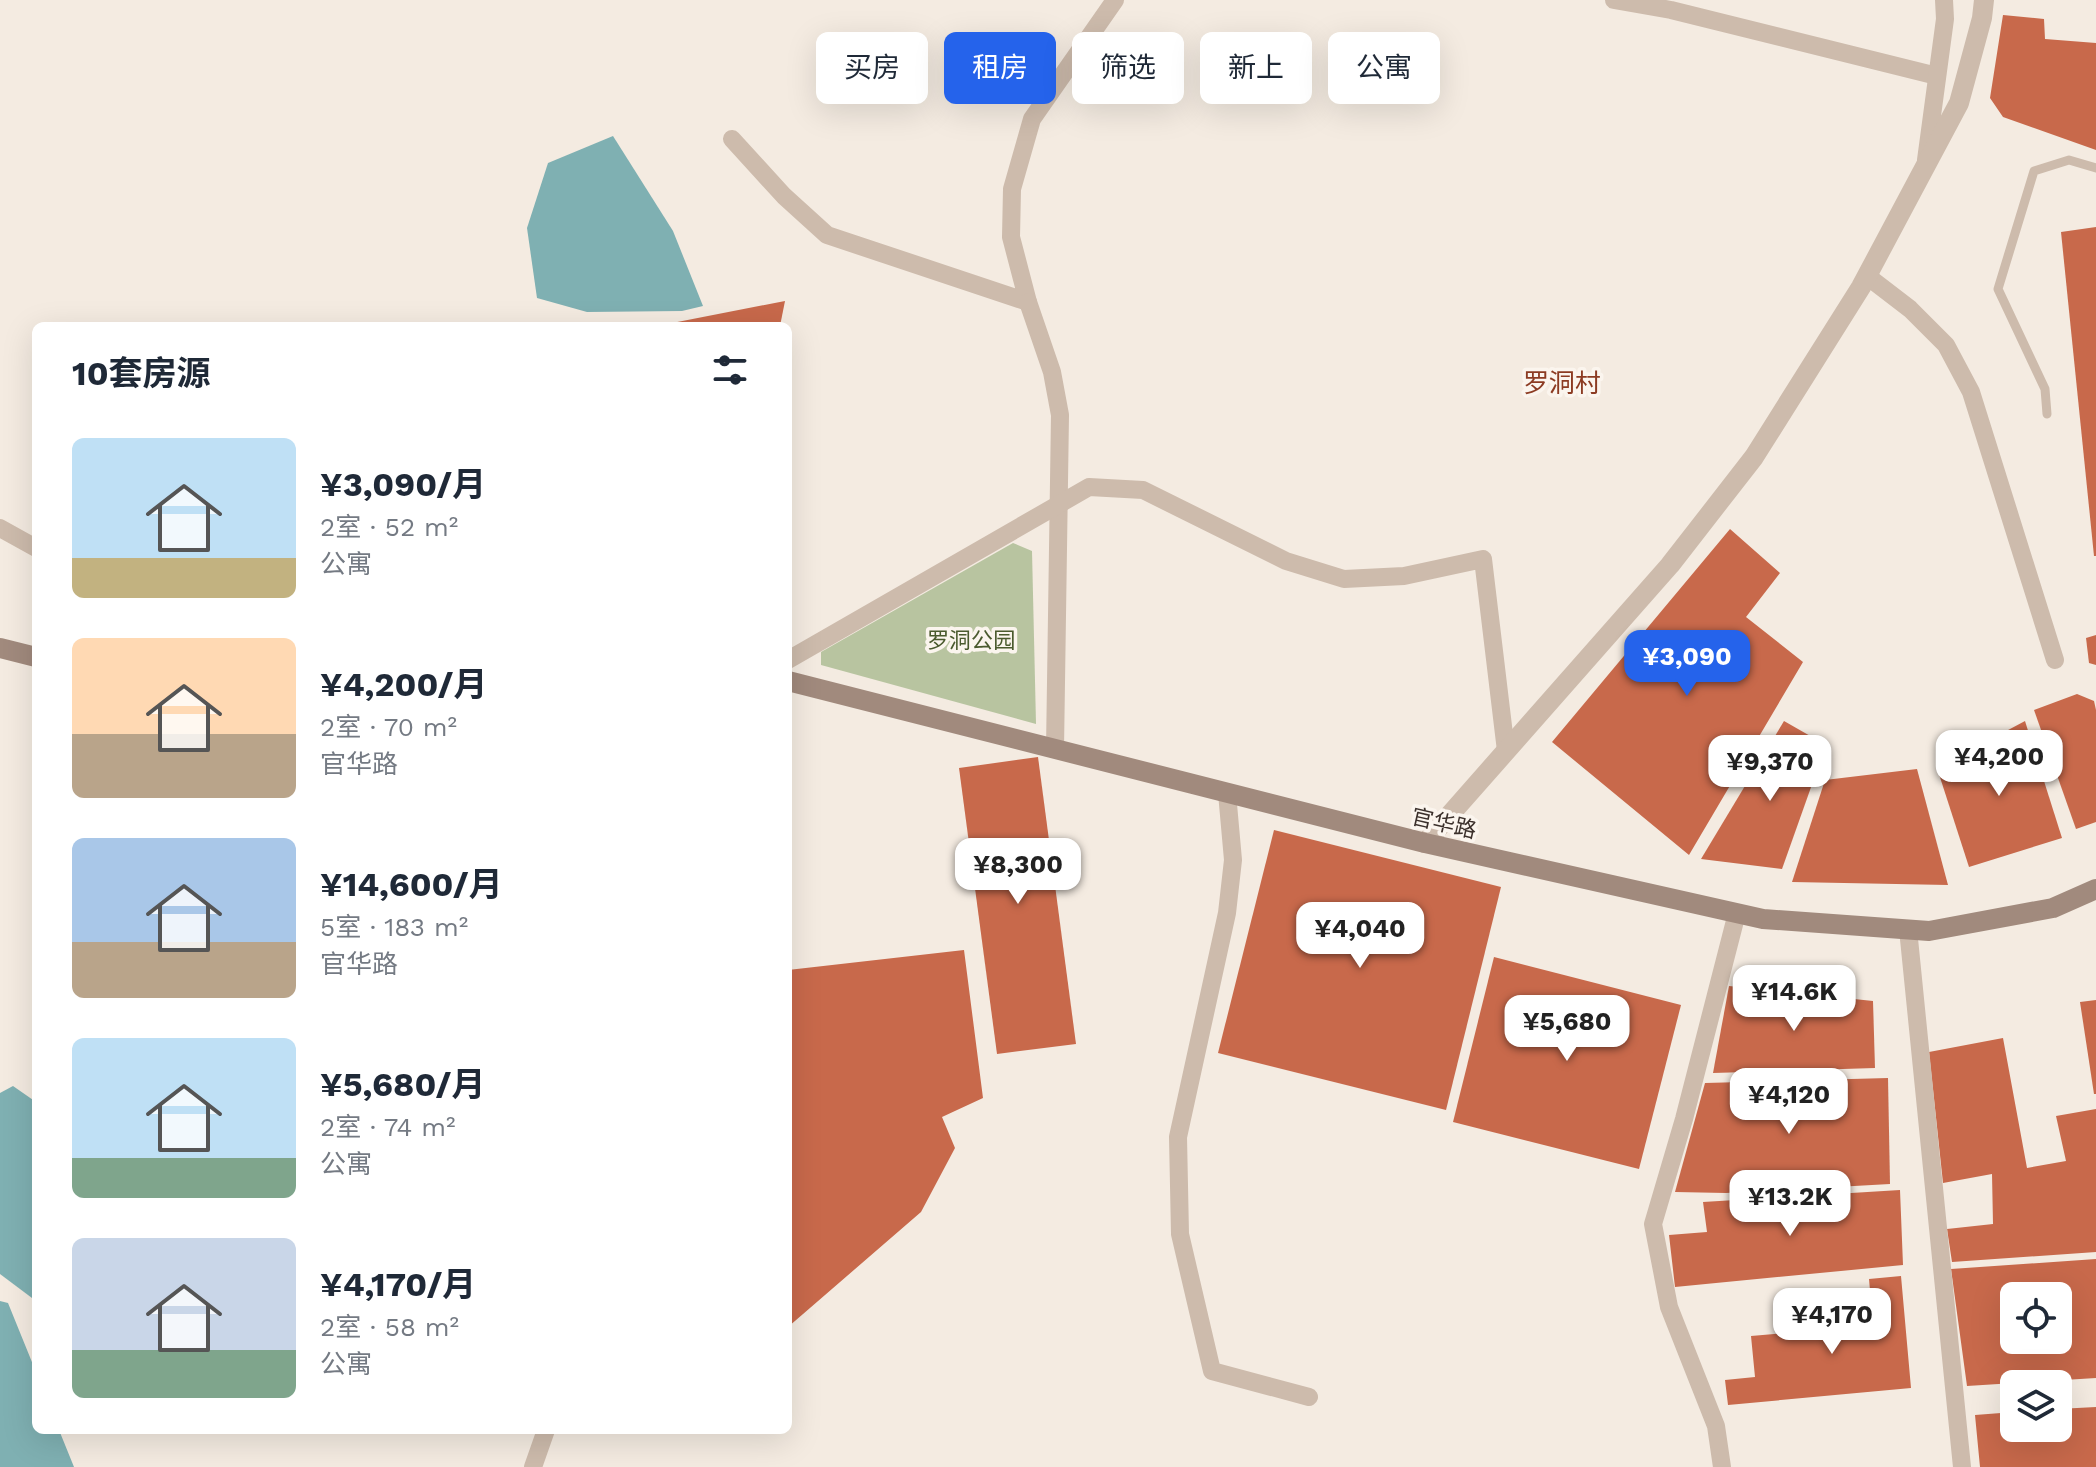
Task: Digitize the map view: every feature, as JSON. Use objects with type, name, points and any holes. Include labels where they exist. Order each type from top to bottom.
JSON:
[{"type":"main road","points":[[0,648],[32,656]]},
{"type":"main road","name":"官华路","points":[[792,682],[1425,843],[1763,919],[1929,931],[2053,908],[2096,889]]},
{"type":"street","points":[[1055,749],[1060,415],[1052,372],[1028,302],[1011,237],[1012,189],[1032,119],[1115,0]]},
{"type":"street","points":[[1614,0],[1671,10],[1937,76]]},
{"type":"street","points":[[1925,167],[1945,19],[1944,0]]},
{"type":"street","points":[[1425,843],[1670,565],[1754,457],[1867,276],[1959,103],[1984,0]]},
{"type":"street","points":[[732,139],[784,196],[827,235],[1028,302]]},
{"type":"street","points":[[1867,276],[1910,309],[1946,345],[1971,392],[2055,660]]},
{"type":"street","points":[[792,658],[1089,487],[1143,490],[1286,561],[1344,579],[1404,576],[1483,559],[1506,751]]},
{"type":"street","points":[[0,528],[32,546]]},
{"type":"street","points":[[1227,793],[1233,860],[1227,913],[1178,1137],[1180,1234],[1212,1371],[1309,1397]]},
{"type":"street","points":[[1722,1467],[1716,1426],[1669,1307],[1653,1224],[1684,1119],[1737,913]]},
{"type":"street","points":[[1908,929],[1962,1467]]},
{"type":"street","points":[[533,1467],[545,1434]]},
{"type":"lane","points":[[2047,414],[2045,389],[1998,289],[2034,171],[2069,160],[2096,168]]},
{"type":"green space","name":"罗洞公园","points":[[1013,543],[1032,551],[1036,724],[821,665],[821,652]]},
{"type":"water","points":[[613,136],[673,231],[703,306],[682,311],[587,312],[537,298],[527,228],[548,163]]},
{"type":"water","points":[[13,1086],[32,1099],[32,1298],[0,1274],[0,1093]]},
{"type":"water","points":[[0,1301],[8,1303],[32,1362],[32,1434],[61,1434],[74,1467],[0,1467]]},
{"type":"building","points":[[2003,15],[2044,19],[2045,39],[2096,43],[2096,150],[2003,117],[1990,98]]},
{"type":"building","points":[[2096,227],[2096,556],[2094,556],[2061,232]]},
{"type":"building","points":[[785,301],[781,322],[677,322]]},
{"type":"building","points":[[1730,529],[1780,573],[1746,617],[1803,662],[1689,855],[1552,742]]},
{"type":"building","points":[[2096,635],[2096,665],[2089,663],[2086,638]]},
{"type":"building","points":[[2077,694],[2094,701],[2096,710],[2096,822],[2076,829],[2034,710]]},
{"type":"building","points":[[1784,721],[1826,745],[1782,869],[1701,859]]},
{"type":"building","points":[[2025,721],[2062,838],[1969,867],[1937,768]]},
{"type":"building","points":[[1038,757],[1076,1044],[997,1054],[959,768]]},
{"type":"building","points":[[1917,769],[1948,885],[1792,882],[1825,780]]},
{"type":"building","points":[[1274,830],[1501,887],[1446,1110],[1218,1053]]},
{"type":"building","points":[[964,950],[983,1098],[942,1117],[955,1148],[921,1212],[792,1324],[792,970]]},
{"type":"building","points":[[1494,957],[1681,1005],[1639,1169],[1453,1122]]},
{"type":"building","points":[[1729,986],[1873,1001],[1875,1068],[1713,1073]]},
{"type":"building","points":[[2096,1000],[2096,1094],[2094,1094],[2080,1002]]},
{"type":"building","points":[[2003,1038],[2027,1168],[2066,1161],[2056,1116],[2096,1109],[2096,1252],[1952,1262],[1947,1229],[1993,1224],[1992,1174],[1943,1183],[1929,1052]]},
{"type":"building","points":[[1888,1078],[1890,1184],[1726,1193],[1675,1192],[1705,1083]]},
{"type":"building","points":[[1900,1190],[1903,1265],[1675,1287],[1669,1235],[1707,1232],[1703,1202]]},
{"type":"building","points":[[2096,1259],[2096,1378],[2072,1379],[2072,1370],[2000,1370],[2000,1384],[1967,1386],[1951,1269]]},
{"type":"building","points":[[1901,1276],[1911,1388],[1728,1405],[1725,1380],[1755,1377],[1751,1336],[1873,1325],[1869,1279]]},
{"type":"building","points":[[2096,1407],[2096,1467],[1980,1467],[1975,1415],[2000,1413],[2000,1442],[2072,1442],[2072,1408]]},
{"type":"district","name":"罗洞村","points":[[1562,383]]}]
